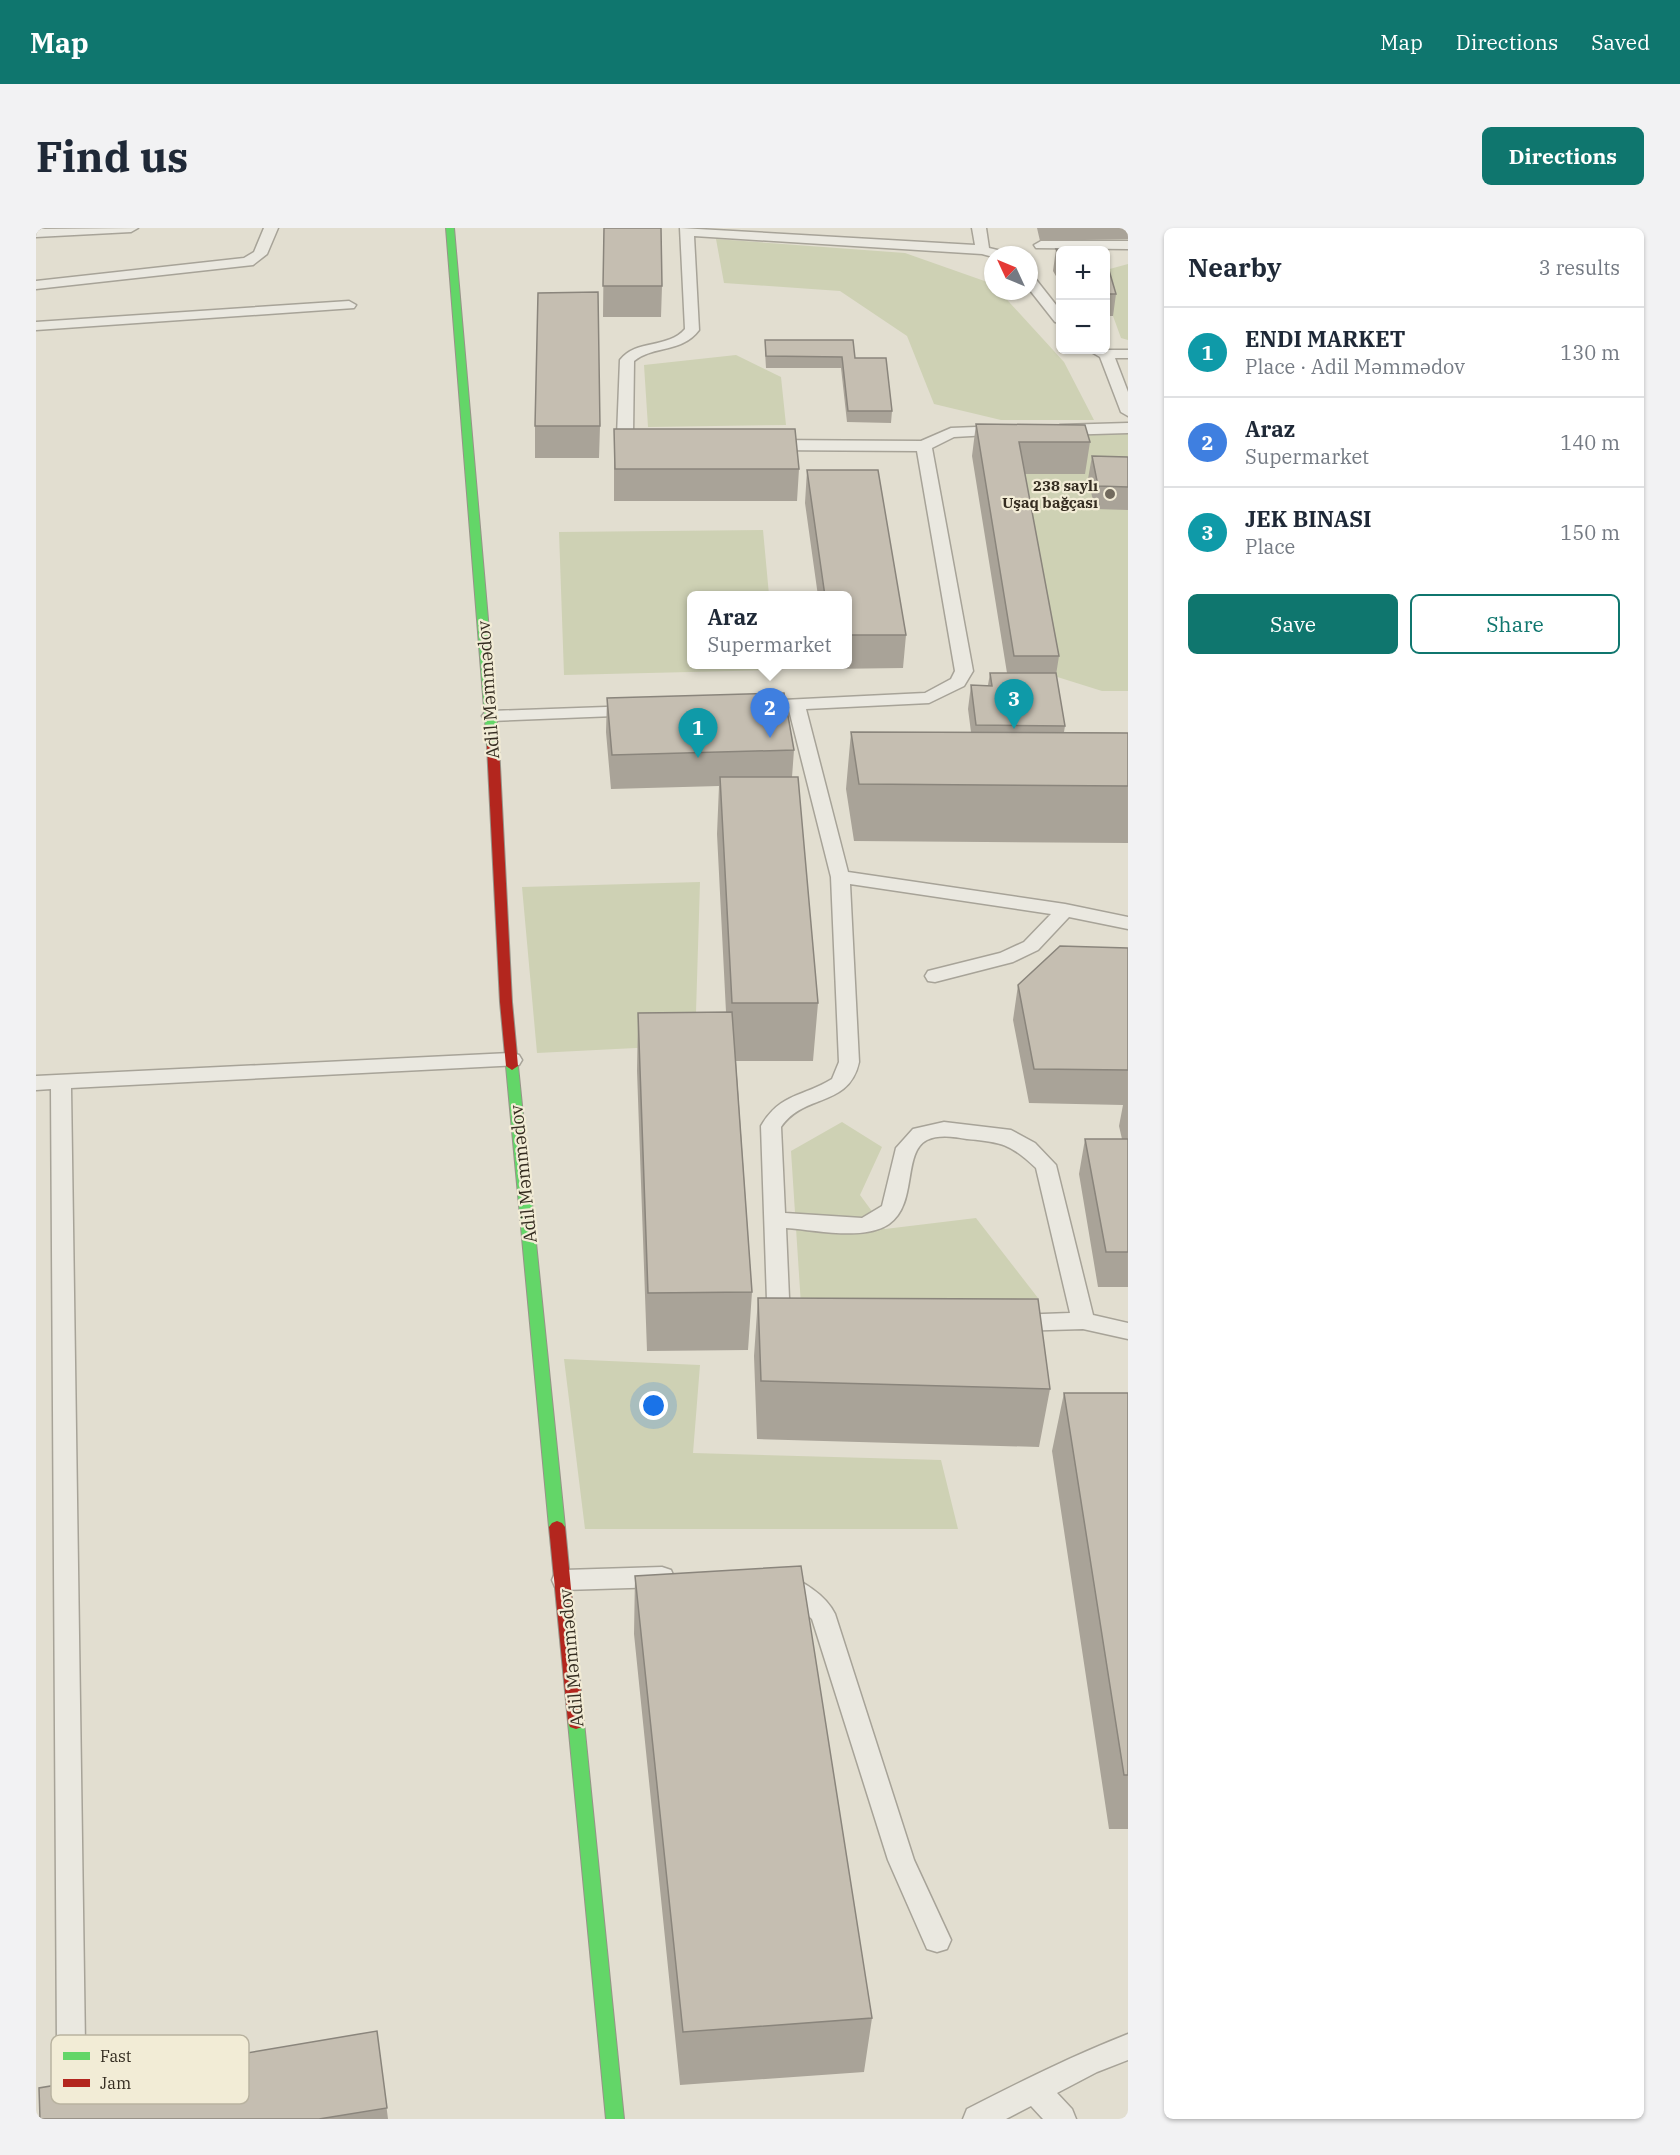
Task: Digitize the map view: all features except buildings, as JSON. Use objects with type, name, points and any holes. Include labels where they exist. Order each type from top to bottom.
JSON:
[{"type":"street","name":"Adil Məmmədov","points":[[450,228],[491,716],[506,1002],[615,2119]]},
{"type":"lane","points":[[36,233],[131,228]]},
{"type":"lane","points":[[36,285],[248,262],[260,254],[271,228]]},
{"type":"lane","points":[[657,445],[633,442],[625,436],[627,360],[633,353],[679,342],[687,338],[692,330],[687,229],[983,250],[979,228]]},
{"type":"lane","points":[[1041,245],[1128,245]]},
{"type":"lane","points":[[1038,291],[1056,314]]},
{"type":"lane","points":[[36,326],[350,305]]},
{"type":"lane","points":[[1110,353],[1128,354]]},
{"type":"lane","points":[[1101,354],[1128,412]]},
{"type":"lane","points":[[1043,430],[1128,428]]},
{"type":"lane","points":[[750,445],[924,446],[951,433],[1020,431]]},
{"type":"lane","points":[[761,706],[929,698],[958,682],[964,671],[924,446]]},
{"type":"lane","points":[[796,705],[840,877],[849,1062],[845,1077],[833,1087],[790,1103],[776,1114],[771,1126],[778,1300],[792,1318],[816,1327]]},
{"type":"lane","points":[[491,716],[656,710]]},
{"type":"lane","points":[[840,877],[1065,910],[1128,923]]},
{"type":"lane","points":[[935,976],[1006,958],[1030,946],[1065,910]]},
{"type":"lane","points":[[36,1083],[512,1060]]},
{"type":"lane","points":[[61,1082],[71,2035]]},
{"type":"lane","points":[[775,1220],[863,1227],[879,1220],[892,1210],[906,1148],[920,1134],[944,1129],[1004,1135],[1029,1148],[1046,1165],[1083,1321]]},
{"type":"lane","points":[[990,1323],[1083,1321],[1128,1331]]},
{"type":"lane","points":[[756,1575],[792,1587],[823,1614],[901,1860],[937,1940]]},
{"type":"lane","points":[[564,1580],[684,1577]]},
{"type":"lane","points":[[976,2119],[1087,2063],[1128,2047]]},
{"type":"lane","points":[[1034,2089],[1062,2119]]},
{"type":"green space","points":[[716,239],[905,253],[984,281],[984,300],[1007,300],[1064,362],[1094,420],[1001,420],[934,404],[907,336],[840,291],[724,283]]},
{"type":"green space","points":[[1128,264],[1128,340],[1121,338],[1113,316],[1110,269]]},
{"type":"green space","points":[[736,355],[781,377],[786,425],[648,427],[644,365]]},
{"type":"green space","points":[[1128,433],[1128,691],[1102,691],[1051,675],[1015,474],[1084,474],[1073,435]]},
{"type":"green space","points":[[763,530],[769,591],[687,591],[687,669],[776,670],[564,675],[559,532]]},
{"type":"green space","points":[[700,882],[695,1045],[537,1053],[522,887]]},
{"type":"green space","points":[[842,1122],[882,1147],[860,1195],[885,1229],[976,1218],[1038,1298],[840,1310],[801,1305],[791,1151]]},
{"type":"green space","points":[[564,1359],[700,1365],[693,1453],[941,1460],[958,1529],[585,1529]]},
{"type":"traffic: fast","points":[[450,228],[493,746]]},
{"type":"traffic: fast","points":[[512,1066],[557,1527]]},
{"type":"traffic: fast","points":[[576,1722],[615,2119]]},
{"type":"traffic: jam","points":[[493,746],[506,1002],[512,1066]]},
{"type":"traffic: jam","points":[[557,1527],[576,1722]]},
{"type":"place","name":"238 saylı Uşaq bağçası","points":[[1110,494]]},
{"type":"place","name":"JEK BINASI","points":[[1014,729]]},
{"type":"place","name":"Araz","points":[[770,738]]},
{"type":"place","name":"ENDI MARKET","points":[[698,758]]}]
